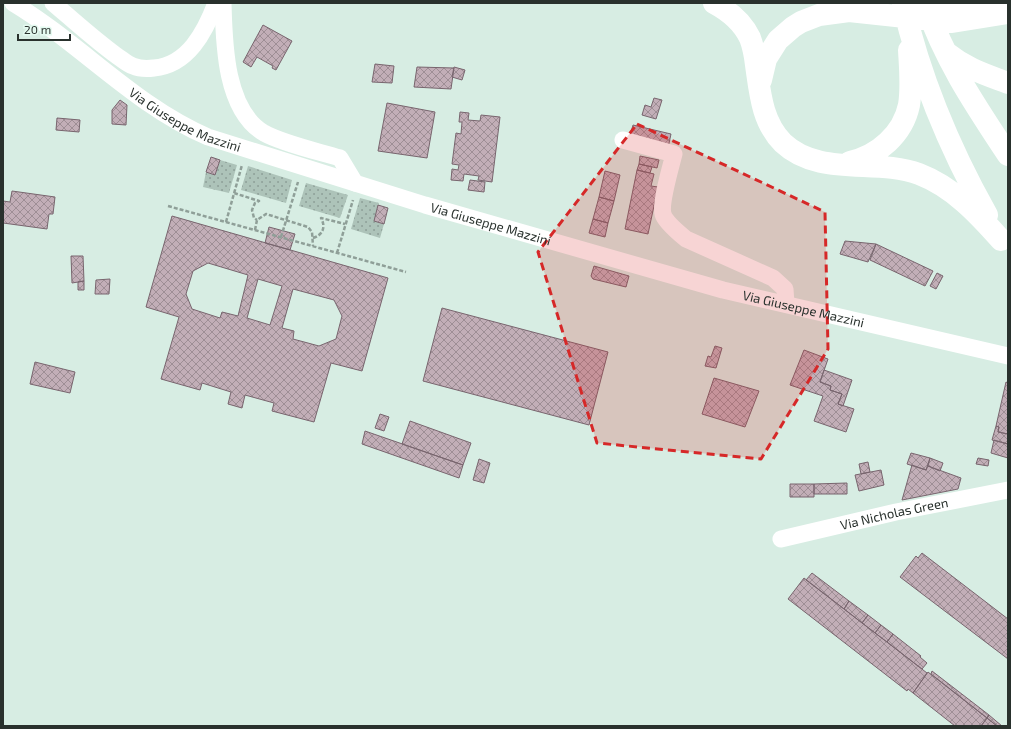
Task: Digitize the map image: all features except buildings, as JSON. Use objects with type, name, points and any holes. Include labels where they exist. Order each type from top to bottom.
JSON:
[{"type":"main road","points":[[714,3],[728,11],[750,38],[765,116],[770,126],[784,143],[802,156],[825,163],[878,166],[919,174],[938,183],[958,197],[978,214],[1001,240],[973,190],[938,113],[909,29],[903,3]]},
{"type":"main road","points":[[925,3],[944,50],[972,101],[1008,155]]},
{"type":"main road","points":[[932,3],[1008,10]]},
{"type":"main road","points":[[761,97],[760,83],[763,69],[772,49],[785,33],[801,22],[810,18],[831,13],[849,11],[952,22],[1008,13]]},
{"type":"main road","points":[[838,164],[856,161],[872,154],[890,141],[902,124],[909,106],[910,96],[909,29]]},
{"type":"main road","points":[[944,50],[960,63],[975,71],[1008,83]]},
{"type":"street","name":"Via Giuseppe Mazzini","points":[[13,3],[34,16],[137,96],[192,130],[208,137],[425,205],[723,290],[1008,356]]},
{"type":"street","points":[[53,3],[111,51],[132,66],[144,69],[161,67],[180,59],[194,45],[208,23],[216,3]]},
{"type":"street","points":[[223,3],[227,65],[240,105],[246,115],[254,125],[274,138],[340,158],[357,184]]},
{"type":"street","points":[[623,140],[674,154],[664,194],[663,214],[675,230],[686,239],[772,278],[785,289],[786,304]]},
{"type":"street","name":"Via Nicholas Green","points":[[781,539],[896,512],[1008,490]]},
{"type":"path","points":[[226,222],[247,149]]},
{"type":"path","points":[[281,238],[303,167]]},
{"type":"path","points":[[337,253],[357,184]]},
{"type":"path","points":[[234,193],[259,201],[255,203],[252,210],[254,218],[257,220]]},
{"type":"path","points":[[168,206],[406,272]]},
{"type":"path","points":[[255,230],[257,220],[266,214],[308,228],[312,232],[313,246]]},
{"type":"path","points":[[313,238],[321,234],[323,230],[324,226],[321,218],[345,224]]},
{"type":"highlighted area","points":[[637,124],[825,212],[828,349],[761,459],[597,443],[538,252]]},
{"type":"green space","points":[[220,160],[237,165],[229,193],[203,187],[206,172],[215,175]]},
{"type":"green space","points":[[248,166],[292,180],[286,203],[241,190]]},
{"type":"green space","points":[[306,183],[348,195],[340,218],[299,206]]},
{"type":"green space","points":[[360,198],[379,203],[374,221],[384,224],[380,238],[351,229]]}]
